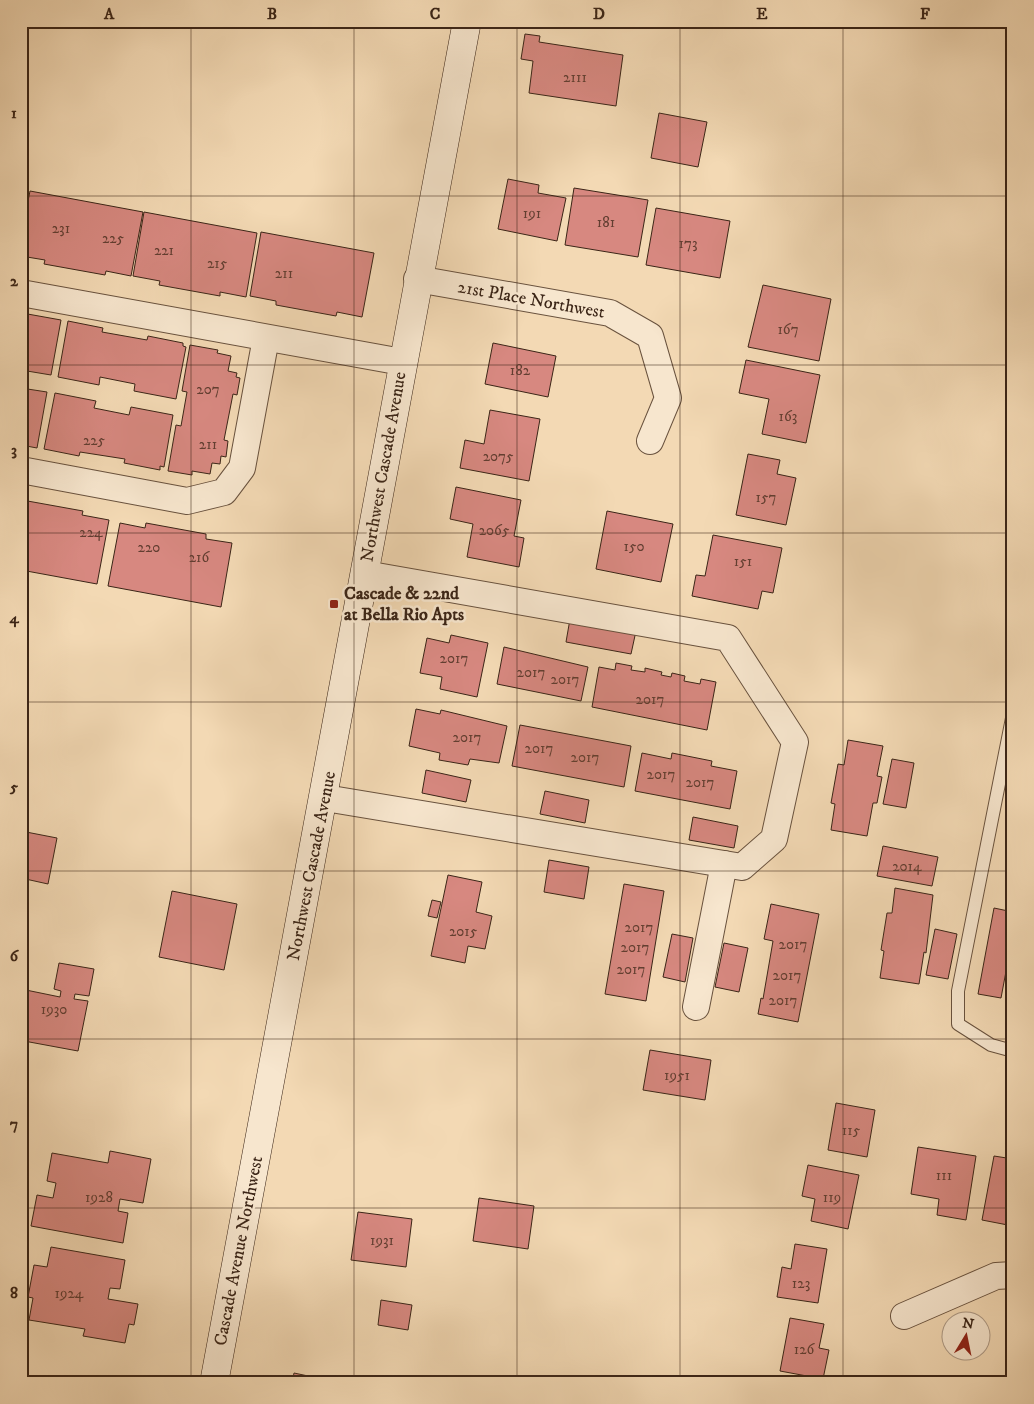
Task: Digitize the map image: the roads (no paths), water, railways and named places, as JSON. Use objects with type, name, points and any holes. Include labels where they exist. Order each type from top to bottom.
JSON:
[{"type":"street","name":"Northwest Cascade Avenue","points":[[264,1120],[417,279],[466,21]]},
{"type":"street","name":"21st Place Northwest","points":[[417,279],[610,313],[650,336],[668,398],[650,440]]},
{"type":"street","points":[[21,293],[402,362]]},
{"type":"street","points":[[21,470],[187,501],[224,492],[242,468],[266,338]]},
{"type":"street","points":[[324,798],[742,867],[774,839],[795,742],[728,638],[364,574]]},
{"type":"street","points":[[696,1007],[724,864]]},
{"type":"street","name":"Cascade Avenue Northwest","points":[[214,1383],[264,1120]]},
{"type":"street","points":[[904,1316],[996,1276],[1013,1275]]},
{"type":"lane","points":[[1013,713],[958,991],[958,1024],[991,1045],[1013,1052]]},
{"type":"place","name":"Cascade & 22nd at Bella Rio Apts","points":[[334,604]]}]
